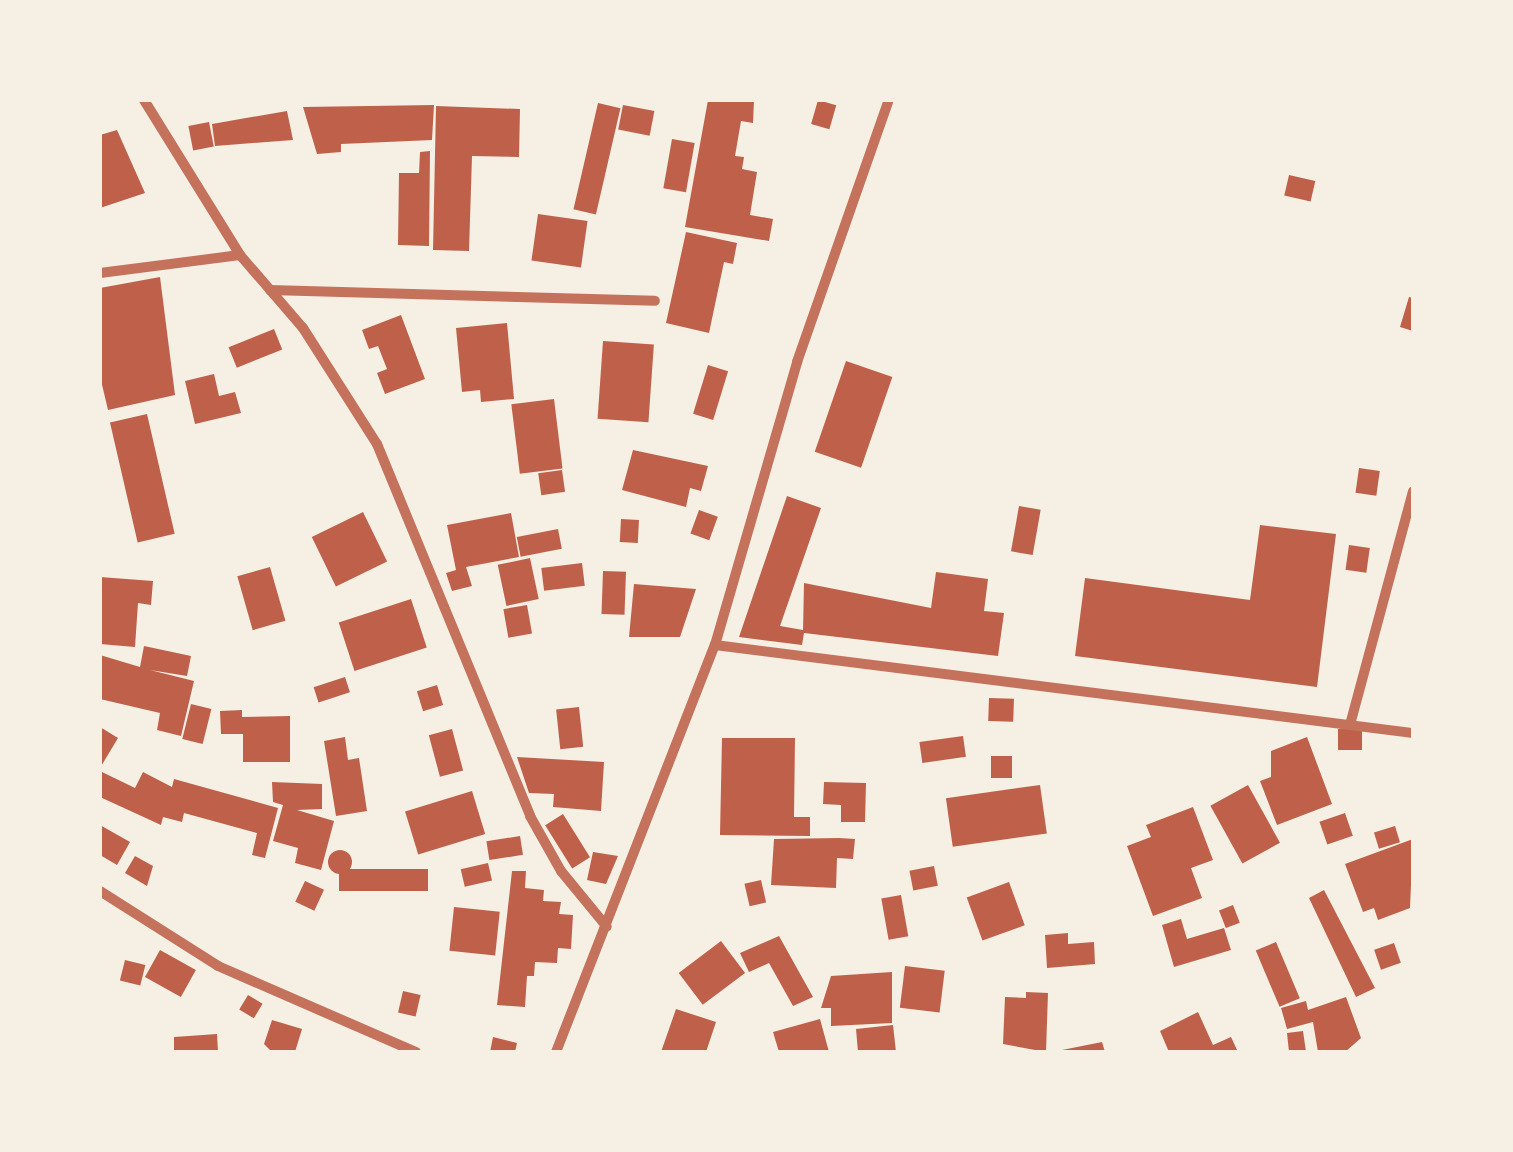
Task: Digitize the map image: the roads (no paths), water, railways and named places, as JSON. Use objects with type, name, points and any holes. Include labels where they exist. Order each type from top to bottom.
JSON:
[{"type":"street","points":[[144,100],[240,255],[303,328],[377,444],[530,816],[561,871],[607,927]]},
{"type":"street","points":[[556,1052],[715,645],[797,362],[888,100]]},
{"type":"street","points":[[100,273],[240,255]]},
{"type":"street","points":[[270,290],[655,301]]},
{"type":"street","points":[[1350,721],[1413,491]]},
{"type":"street","points":[[715,645],[1350,721],[1413,733]]},
{"type":"street","points":[[100,891],[218,966],[416,1052]]}]
